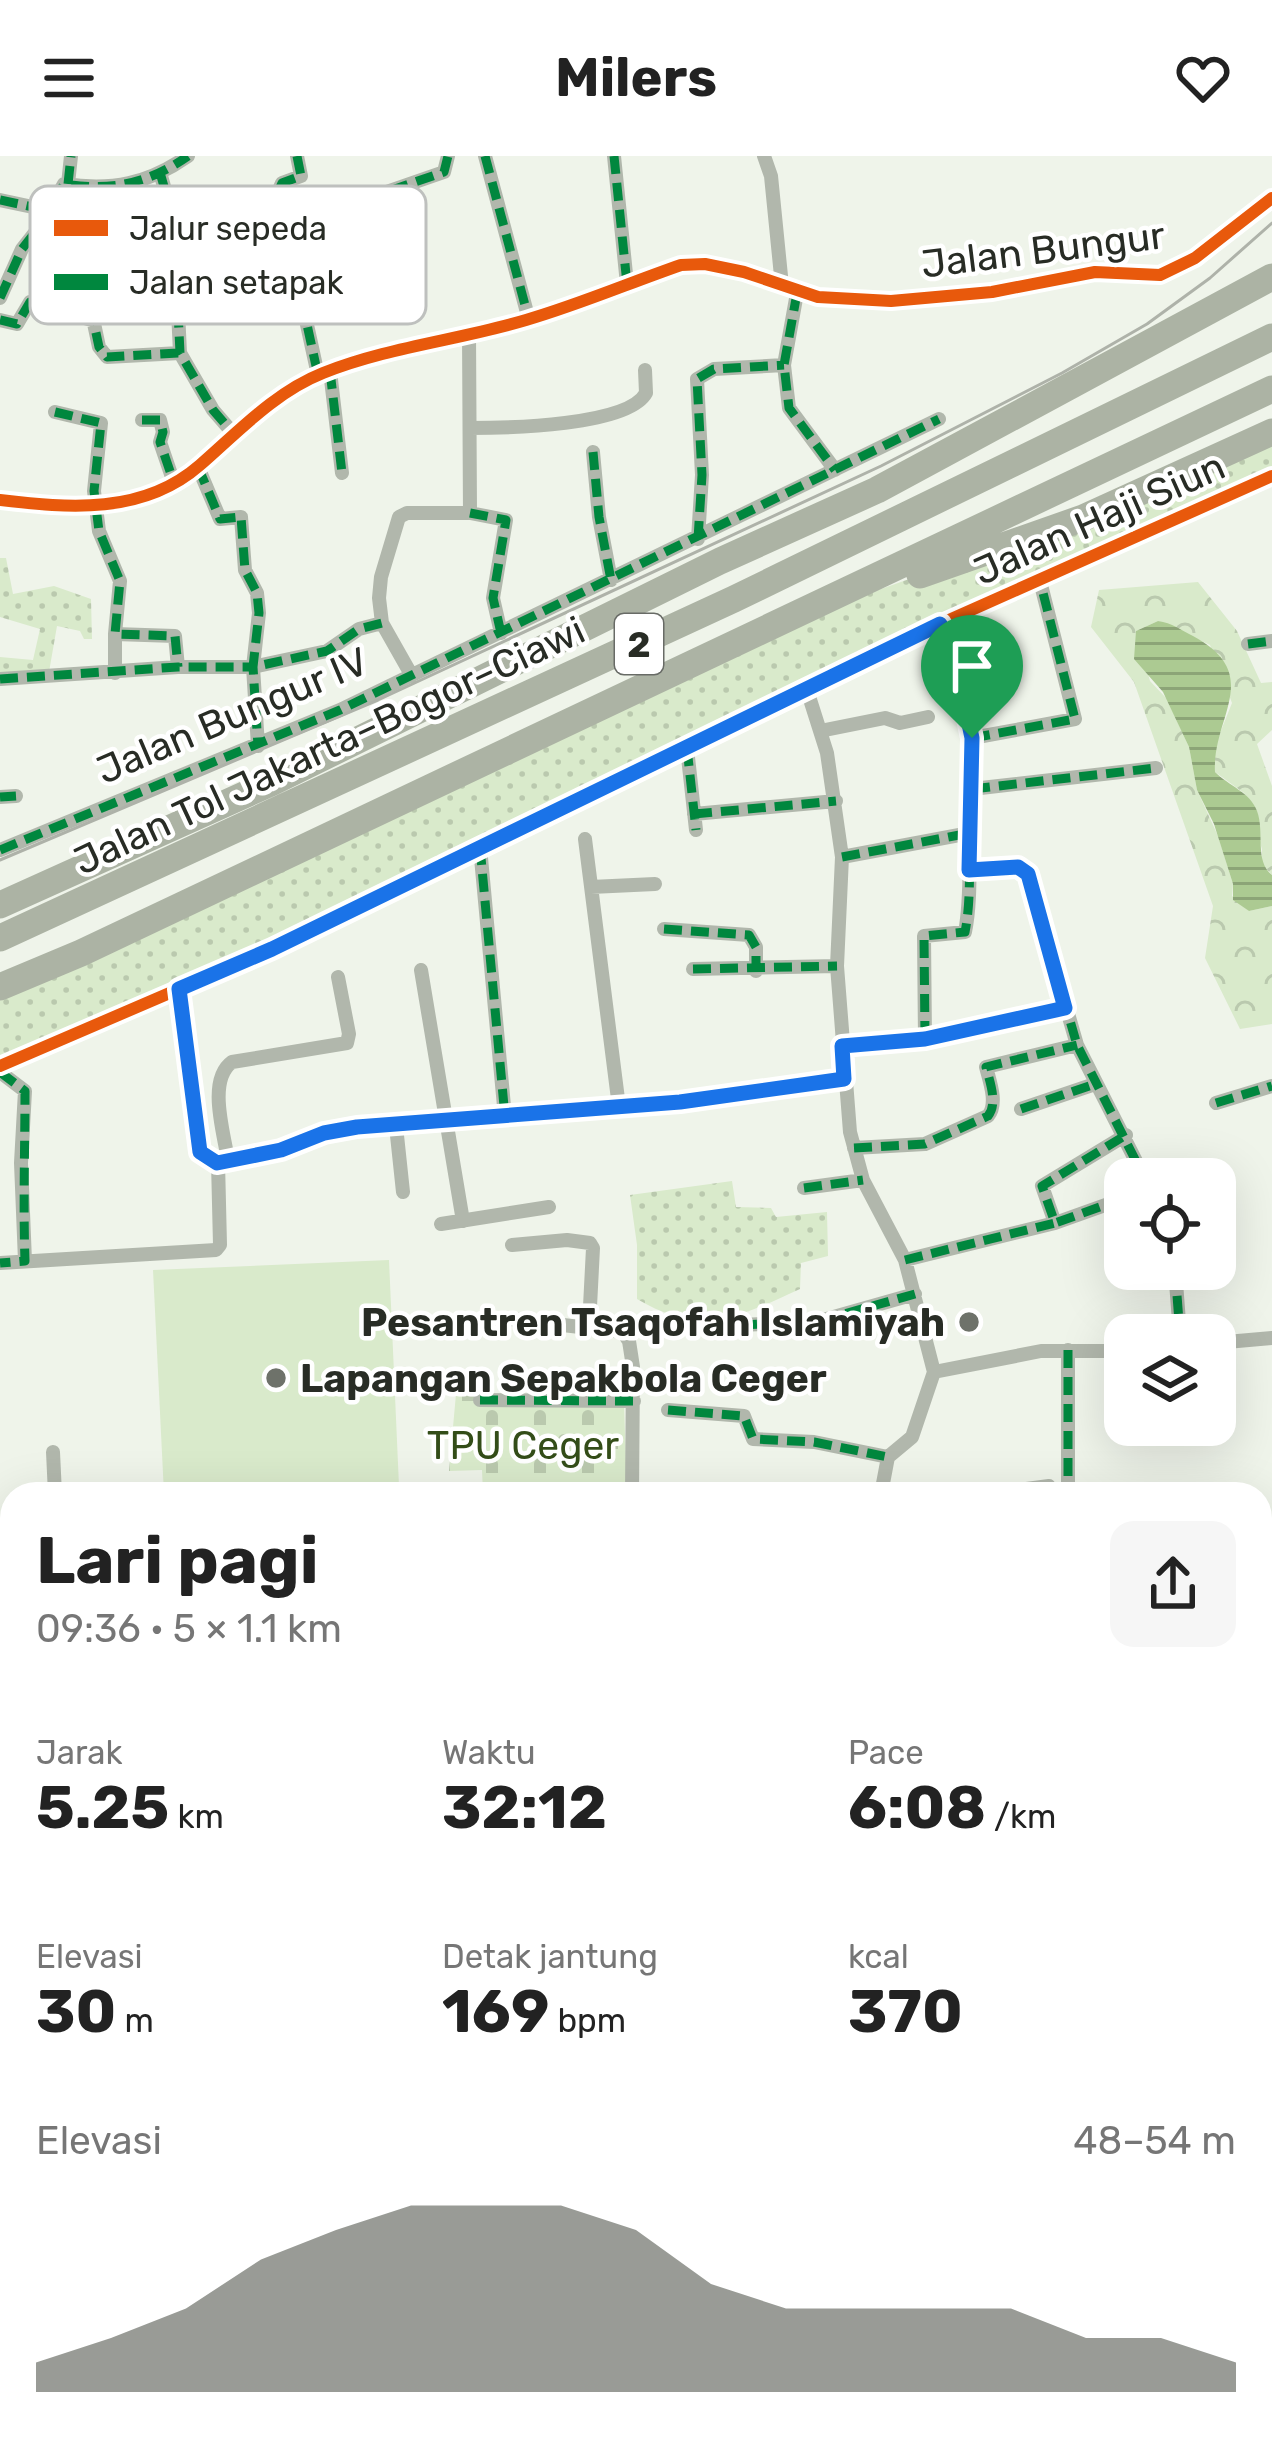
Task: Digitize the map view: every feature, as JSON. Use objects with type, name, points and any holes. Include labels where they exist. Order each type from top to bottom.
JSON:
[{"type":"highway","points":[[1241,292],[1272,262]]},
{"type":"highway","points":[[0,905],[273,782],[720,561],[877,490],[1272,277]]},
{"type":"highway","name":"Jalan Tol Jakarta–Bogor–Ciawi","points":[[0,938],[734,599],[1272,337]]},
{"type":"highway","name":"2","points":[[0,987],[790,621],[1272,389]]},
{"type":"highway","points":[[790,621],[1083,518],[1272,432]]},
{"type":"street","points":[[68,184],[71,156]]},
{"type":"street","points":[[64,186],[112,186],[160,176],[188,156]]},
{"type":"street","points":[[281,186],[301,176],[297,156]]},
{"type":"street","points":[[403,186],[443,172],[448,156]]},
{"type":"street","points":[[484,156],[529,320]]},
{"type":"street","points":[[614,156],[627,284]]},
{"type":"street","points":[[764,156],[789,290],[784,365],[789,408],[835,470]]},
{"type":"street","points":[[160,176],[163,186]]},
{"type":"street","name":"Jalan Bungur","points":[[0,500],[95,506],[156,494],[198,467],[232,432],[324,373],[529,320],[681,265],[705,264],[744,272],[789,290],[891,301],[937,299],[1095,272],[1160,275],[1195,258],[1272,198]]},
{"type":"street","points":[[0,200],[30,212]]},
{"type":"street","points":[[0,298],[30,238]]},
{"type":"street","points":[[0,320],[17,324],[30,303]]},
{"type":"street","points":[[95,324],[99,347],[106,357],[180,353]]},
{"type":"street","points":[[178,324],[180,353],[232,432]]},
{"type":"street","points":[[312,324],[342,472]]},
{"type":"street","points":[[469,333],[470,513],[506,520],[493,603],[501,633]]},
{"type":"street","points":[[698,538],[702,476],[697,379],[714,369],[784,365]]},
{"type":"street","points":[[470,428],[532,428],[632,407],[646,393],[645,370]]},
{"type":"street","points":[[55,412],[100,423],[95,506],[99,531],[120,581],[115,674]]},
{"type":"street","points":[[412,676],[938,418]]},
{"type":"street","points":[[142,420],[160,420],[160,442],[174,483]]},
{"type":"street","points":[[593,452],[611,580]]},
{"type":"street","points":[[198,467],[220,519],[241,517],[245,570],[257,593],[259,614],[260,638],[253,667],[258,746]]},
{"type":"street","name":"Jalan Haji Siun","points":[[0,1069],[272,949],[940,624],[1272,476]]},
{"type":"street","name":"Jalan Bungur IV","points":[[0,850],[72,817],[258,746],[412,676],[382,623],[381,577],[399,517],[470,513]]},
{"type":"street","points":[[972,738],[1075,719],[1040,581]]},
{"type":"street","points":[[0,679],[253,667],[327,651],[359,629],[382,623]]},
{"type":"street","points":[[925,1039],[924,937],[965,932],[972,789],[972,738],[958,672],[940,624]]},
{"type":"street","points":[[115,634],[176,636],[178,667]]},
{"type":"street","points":[[1248,644],[1272,641]]},
{"type":"street","points":[[808,691],[836,801],[842,856],[836,966],[854,1148],[863,1180],[905,1260],[934,1372],[916,1430],[888,1457],[883,1482]]},
{"type":"street","points":[[820,730],[885,718],[900,723],[928,717]]},
{"type":"street","points":[[687,748],[695,822],[836,801]]},
{"type":"street","points":[[972,789],[1156,768]]},
{"type":"street","points":[[842,856],[970,833]]},
{"type":"street","points":[[585,838],[619,1107]]},
{"type":"street","points":[[480,847],[505,1117]]},
{"type":"street","points":[[969,870],[1018,867],[1028,874],[1077,1045],[1136,1158]]},
{"type":"street","points":[[591,887],[656,884]]},
{"type":"street","points":[[664,929],[749,935],[756,947],[755,971]]},
{"type":"street","points":[[693,969],[836,966]]},
{"type":"street","points":[[421,970],[463,1221]]},
{"type":"street","points":[[0,1263],[216,1250],[220,1245],[219,1082],[223,1069],[232,1062],[347,1043],[338,977]]},
{"type":"street","points":[[179,989],[200,1152],[222,1162],[281,1150],[324,1133],[619,1107],[844,1079]]},
{"type":"street","points":[[842,1046],[925,1039],[1065,1008]]},
{"type":"street","points":[[854,1148],[925,1144],[988,1116],[993,1094],[986,1067],[1077,1045]]},
{"type":"street","points":[[0,1069],[25,1091],[21,1163],[25,1262]]},
{"type":"street","points":[[1022,1109],[1095,1084]]},
{"type":"street","points":[[1216,1102],[1272,1086]]},
{"type":"street","points":[[396,1126],[403,1192]]},
{"type":"street","points":[[1054,1223],[1042,1185],[1126,1136]]},
{"type":"street","points":[[804,1188],[863,1180]]},
{"type":"street","points":[[905,1260],[1054,1223],[1104,1205]]},
{"type":"street","points":[[441,1224],[549,1207]]},
{"type":"street","points":[[512,1245],[590,1243],[589,1326]]},
{"type":"street","points":[[712,1326],[816,1322],[915,1294]]},
{"type":"street","points":[[503,1318],[623,1332],[629,1341],[634,1401],[632,1482]]},
{"type":"street","points":[[1236,1341],[1272,1338]]},
{"type":"street","points":[[1068,1350],[1068,1482]]},
{"type":"street","points":[[934,1372],[1041,1351],[1104,1351]]},
{"type":"street","points":[[480,1400],[634,1401]]},
{"type":"street","points":[[668,1410],[744,1416],[753,1438],[814,1442],[888,1457]]},
{"type":"street","points":[[52,1452],[55,1482]]},
{"type":"green space","points":[[1272,432],[1272,475],[475,849],[0,1065],[0,987],[790,621],[1083,518]]},
{"type":"green space","points":[[0,558],[6,558],[13,594],[54,586],[91,599],[92,639],[57,626],[49,672],[0,674],[0,657],[33,660],[40,629],[0,617]]},
{"type":"green space","points":[[1198,582],[1237,631],[1261,683],[1272,682],[1272,730],[1257,744],[1272,786],[1272,875],[1262,864],[1262,849],[1244,793],[1215,772],[1214,748],[1232,703],[1210,645],[1158,621],[1136,631],[1150,681],[1167,699],[1189,747],[1197,790],[1233,884],[1232,896],[1249,911],[1272,906],[1272,1024],[1240,1029],[1205,958],[1213,906],[1134,682],[1091,627],[1099,590]]},
{"type":"green space","points":[[732,1181],[736,1207],[771,1208],[776,1217],[827,1212],[828,1256],[801,1263],[800,1289],[738,1314],[680,1317],[637,1299],[637,1245],[630,1195]]},
{"type":"green space","name":"Lapangan Sepakbola Ceger","points":[[389,1260],[399,1482],[163,1482],[153,1270]]},
{"type":"green space","name":"TPU Ceger","points":[[456,1394],[624,1403],[627,1482],[482,1482],[482,1470],[449,1471]]},
{"type":"shaded area","points":[[1158,621],[1193,636],[1226,666],[1230,698],[1215,772],[1244,794],[1257,811],[1261,854],[1272,875],[1272,906],[1249,911],[1233,900],[1233,884],[1214,824],[1197,790],[1189,747],[1163,692],[1134,659],[1136,631]]},
{"type":"tram line","points":[[0,860],[378,700],[881,466],[1147,324],[1210,278],[1272,223]]},
{"type":"marked path","points":[[68,184],[71,156]]},
{"type":"marked path","points":[[106,186],[158,173],[188,156]]},
{"type":"marked path","points":[[281,186],[301,176],[297,156]]},
{"type":"marked path","points":[[404,186],[444,172],[448,156]]},
{"type":"marked path","points":[[485,156],[529,320]]},
{"type":"marked path","points":[[614,156],[627,284]]},
{"type":"marked path","points":[[161,176],[164,186]]},
{"type":"marked path","points":[[63,186],[87,186]]},
{"type":"marked path","points":[[0,200],[30,206]]},
{"type":"marked path","points":[[0,298],[30,239]]},
{"type":"marked path","points":[[797,293],[784,365],[789,408],[835,470]]},
{"type":"marked path","points":[[0,320],[17,324],[30,302]]},
{"type":"marked path","points":[[94,324],[99,347],[107,357],[180,353]]},
{"type":"marked path","points":[[179,324],[180,353],[213,410],[232,432]]},
{"type":"marked path","points":[[307,324],[318,375]]},
{"type":"marked path","points":[[698,539],[702,475],[697,379],[714,369],[784,365]]},
{"type":"marked path","points":[[330,371],[342,473]]},
{"type":"marked path","points":[[55,412],[101,423],[94,491],[99,531],[120,581],[115,634],[175,636],[178,667]]},
{"type":"marked path","points":[[0,850],[340,710],[939,419]]},
{"type":"marked path","points":[[142,420],[160,420],[160,442],[174,483]]},
{"type":"marked path","points":[[593,452],[611,580]]},
{"type":"marked path","points":[[198,467],[220,519],[241,517],[245,570],[257,593],[259,613],[253,667],[327,651],[359,629],[382,623]]},
{"type":"marked path","points":[[470,513],[506,520],[493,598],[501,633]]},
{"type":"marked path","points":[[972,738],[1075,719],[1040,581]]},
{"type":"marked path","points":[[925,1039],[924,936],[965,932],[969,897],[967,729],[940,624]]},
{"type":"marked path","points":[[1248,644],[1272,641]]},
{"type":"marked path","points":[[0,679],[253,667],[258,746]]},
{"type":"marked path","points":[[687,748],[696,830]]},
{"type":"marked path","points":[[972,789],[1156,768]]},
{"type":"marked path","points":[[0,797],[16,796]]},
{"type":"marked path","points":[[694,814],[836,801]]},
{"type":"marked path","points":[[842,857],[970,833]]},
{"type":"marked path","points":[[480,847],[505,1117]]},
{"type":"marked path","points":[[969,870],[1018,867],[1028,874],[1077,1045],[1134,1158]]},
{"type":"marked path","points":[[664,929],[749,935],[756,947],[756,971]]},
{"type":"marked path","points":[[693,969],[837,966]]},
{"type":"marked path","points":[[180,989],[200,1152],[217,1163]]},
{"type":"marked path","points":[[842,1046],[925,1039],[1065,1008]]},
{"type":"marked path","points":[[854,1148],[925,1144],[988,1116],[993,1099],[986,1067],[1077,1045]]},
{"type":"marked path","points":[[0,1072],[25,1091],[25,1261],[0,1263]]},
{"type":"marked path","points":[[1021,1109],[1095,1084]]},
{"type":"marked path","points":[[1216,1103],[1272,1086]]},
{"type":"marked path","points":[[1104,1206],[1055,1223],[1042,1186],[1126,1135]]},
{"type":"marked path","points":[[804,1188],[863,1180]]},
{"type":"marked path","points":[[905,1260],[1055,1223]]},
{"type":"marked path","points":[[1177,1290],[1178,1314]]},
{"type":"marked path","points":[[712,1326],[816,1322],[915,1294]]},
{"type":"marked path","points":[[1068,1350],[1068,1482]]},
{"type":"marked path","points":[[480,1400],[634,1401]]},
{"type":"marked path","points":[[668,1410],[744,1416],[753,1439],[814,1442],[888,1457]]},
{"type":"cycle path","points":[[0,500],[79,506],[154,493],[200,465],[273,402],[323,373],[526,320],[681,265],[705,264],[744,272],[818,297],[891,301],[992,292],[1095,272],[1160,275],[1195,258],[1272,198]]},
{"type":"cycle path","points":[[0,1066],[272,949],[940,624],[1272,476]]},
{"type":"place","name":"Pesantren Tsaqofah Islamiyah","points":[[969,1322]]},
{"type":"place","name":"Lapangan Sepakbola Ceger","points":[[276,1378]]},
{"type":"route","points":[[940,624],[958,672],[972,738],[969,870],[1024,868],[1065,1008],[925,1039],[842,1046],[844,1079],[680,1102],[357,1127],[324,1133],[263,1155],[217,1163],[200,1152],[179,989],[272,949],[940,624]]}]
